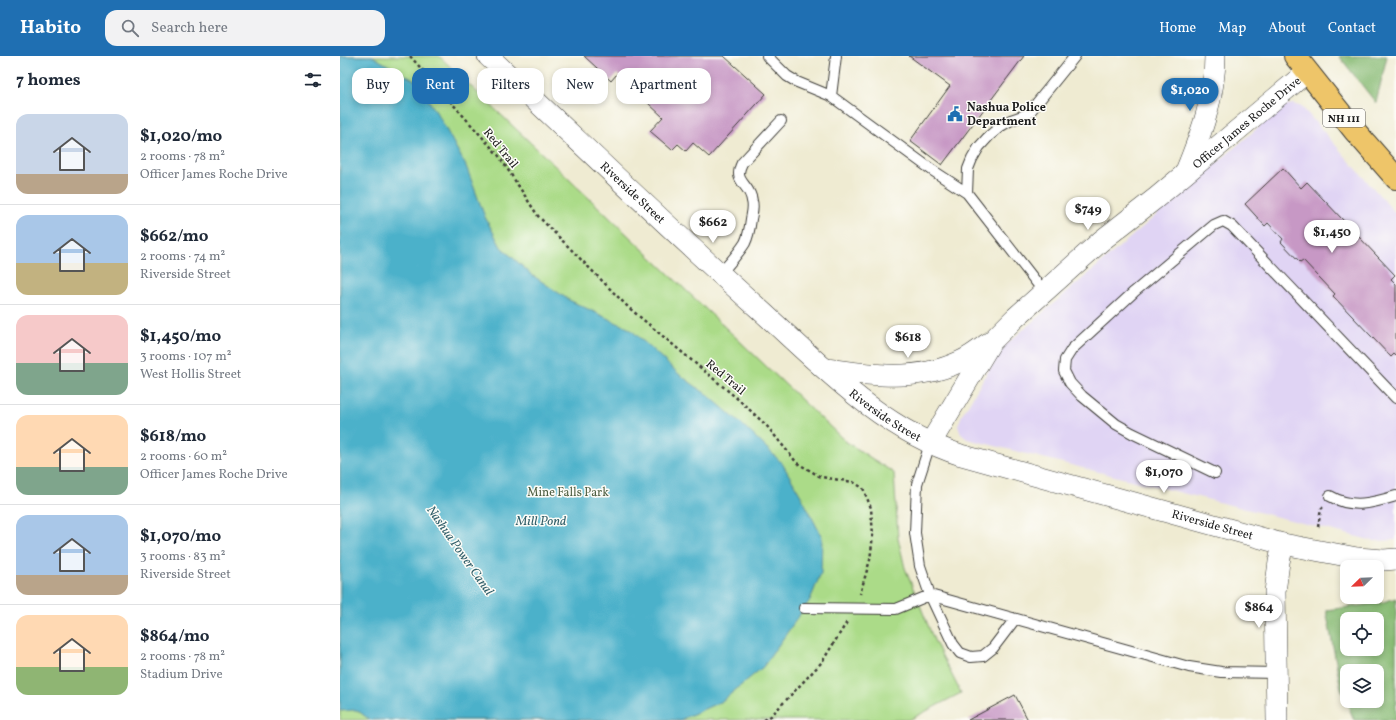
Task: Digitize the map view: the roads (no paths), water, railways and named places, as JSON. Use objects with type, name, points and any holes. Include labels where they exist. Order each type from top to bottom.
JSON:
[{"type":"main road","name":"NH 111","points":[[1301,64],[1354,130],[1393,170]]},
{"type":"street","name":"Officer James Roche Drive","points":[[1186,172],[1206,118],[1215,72],[1215,56]]},
{"type":"street","name":"Riverside Street","points":[[496,59],[720,274],[826,369],[868,405],[895,424],[930,444],[961,455],[1283,544],[1358,558],[1384,560],[1396,559]]},
{"type":"street","name":"Officer James Roche Drive","points":[[826,369],[881,376],[926,373],[943,369],[959,362],[991,342],[1044,292],[1186,172],[1301,64]]},
{"type":"street","name":"Officer James Roche Drive","points":[[930,444],[991,342]]},
{"type":"street","points":[[1277,720],[1275,592],[1283,544]]},
{"type":"lane","points":[[767,56],[788,76],[797,82],[831,96],[932,170],[967,193],[1044,292]]},
{"type":"lane","points":[[831,96],[836,56]]},
{"type":"lane","points":[[967,193],[968,169],[972,159],[980,147],[989,136],[1001,126],[1011,120],[1028,114],[1075,56]]},
{"type":"lane","points":[[720,274],[745,242],[749,233],[753,206],[752,199],[750,192],[738,177],[739,170],[742,163],[781,121]]},
{"type":"lane","points":[[1215,473],[1116,424],[1070,384],[1064,371],[1065,360],[1072,349],[1134,292],[1214,225],[1223,221],[1232,226],[1396,398]]},
{"type":"lane","points":[[930,444],[917,484],[916,533],[920,566],[930,595],[953,644],[960,653],[971,657],[983,656],[993,648],[1015,619]]},
{"type":"lane","points":[[1330,496],[1340,502],[1362,504],[1380,501],[1396,496]]},
{"type":"lane","points":[[804,608],[896,609],[930,595],[1189,667],[1221,672],[1277,673]]},
{"type":"water","name":"Mill Pond","points":[[340,56],[372,56],[393,68],[352,68],[352,104],[404,104],[404,74],[412,79],[412,104],[431,104],[440,118],[466,166],[485,217],[501,247],[532,275],[569,300],[630,329],[680,375],[709,396],[747,429],[782,463],[822,537],[821,573],[810,600],[763,667],[722,701],[680,720],[370,720],[357,710],[340,711]]},
{"type":"place","name":"Nashua Police Department","points":[[955,114]]},
{"type":"park label","name":"Mine Falls Park","points":[[568,492]]},
{"type":"water label","name":"Nashua Power Canal","points":[[461,550]]}]
